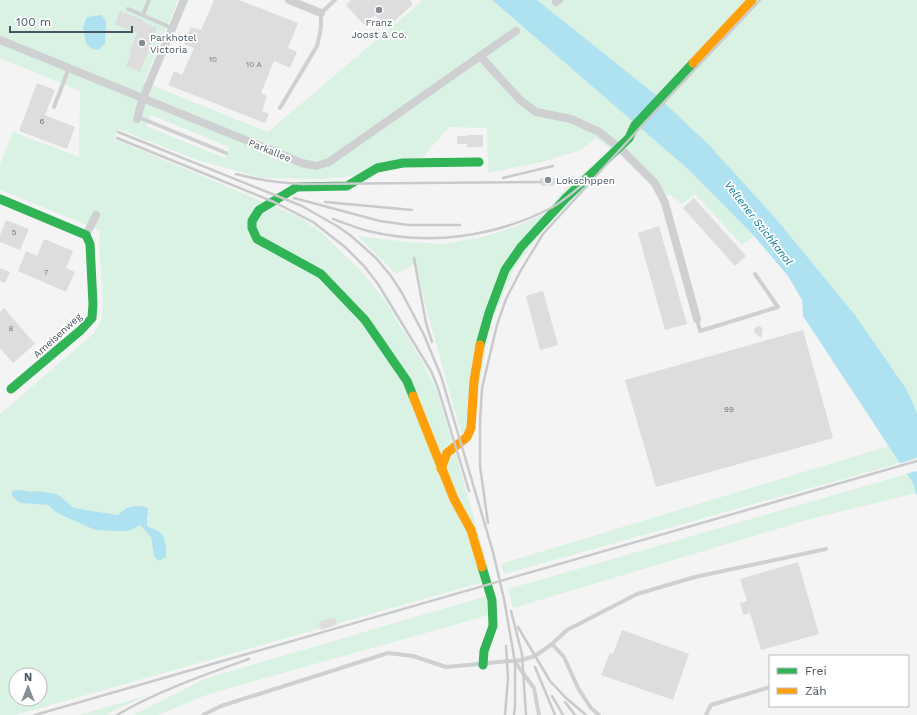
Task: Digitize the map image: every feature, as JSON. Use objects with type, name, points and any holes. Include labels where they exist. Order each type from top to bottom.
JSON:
[{"type":"street","points":[[138,118],[143,98],[184,0]]},
{"type":"street","points":[[289,0],[321,13]]},
{"type":"street","points":[[441,469],[447,453],[467,437],[471,428],[474,381],[480,345],[489,313],[505,270],[521,247],[591,173],[620,148],[629,138],[635,125],[752,0]]},
{"type":"street","name":"Parkallee","points":[[0,40],[302,163],[316,166],[329,162],[516,31]]},
{"type":"street","points":[[480,56],[520,100],[536,112],[571,119],[598,132],[620,148],[654,182],[665,203],[697,319]]},
{"type":"street","points":[[479,162],[403,163],[377,168],[347,186],[297,187],[259,210],[254,215],[251,223],[251,230],[257,239],[322,274],[364,320],[407,381],[434,446],[441,469],[470,530],[492,600],[493,626],[484,652],[483,664]]},
{"type":"street","points":[[0,199],[86,234],[96,215]]},
{"type":"street","name":"Ameisenweg","points":[[11,389],[81,330],[92,318],[93,304],[90,244],[86,234]]},
{"type":"lane","points":[[143,15],[149,0]]},
{"type":"lane","points":[[280,108],[317,46],[321,28],[321,13],[335,0]]},
{"type":"lane","points":[[128,9],[172,28]]},
{"type":"lane","points":[[54,106],[70,68]]},
{"type":"lane","points":[[138,118],[226,152]]},
{"type":"lane","points":[[697,319],[700,331],[778,307],[755,274]]},
{"type":"lane","points":[[203,715],[221,706],[388,653],[413,656],[446,667],[515,662],[531,658],[552,644],[567,630],[636,594],[696,577],[826,549]]},
{"type":"lane","points":[[552,644],[564,657],[586,702],[599,715]]},
{"type":"lane","points":[[515,662],[534,688],[539,715]]},
{"type":"lane","points":[[706,715],[711,705],[769,687]]},
{"type":"green space","points":[[0,0],[178,0],[144,82],[268,132],[421,2],[420,0],[492,0],[688,169],[754,236],[742,245],[695,194],[682,204],[671,195],[657,196],[649,183],[621,156],[617,154],[544,229],[514,269],[490,324],[479,387],[474,435],[465,447],[426,308],[416,263],[396,274],[358,236],[408,242],[443,244],[482,237],[518,226],[546,213],[563,191],[610,149],[596,138],[581,150],[538,163],[488,173],[487,128],[449,127],[422,158],[353,176],[323,179],[261,178],[197,160],[118,129],[114,139],[299,217],[323,234],[360,270],[384,299],[421,360],[437,390],[487,563],[496,613],[209,694],[158,715],[133,715],[207,678],[487,596],[483,582],[48,706],[48,667],[8,667],[8,707],[44,707],[16,715],[0,715],[0,414],[93,334],[101,321],[103,301],[99,242],[100,230],[0,190],[0,164],[13,132],[79,157],[80,91],[0,58]],"holes":[[[151,115],[229,147],[225,158],[146,126]],[[13,491],[57,494],[74,508],[119,515],[124,509],[149,516],[147,525],[161,534],[166,542],[158,561],[154,556],[151,537],[140,525],[129,531],[95,530],[57,513],[48,505],[20,503],[12,496]]]},
{"type":"green space","points":[[537,0],[917,0],[917,413],[907,390],[855,315],[777,220],[656,95]]},
{"type":"green space","points":[[889,446],[900,463],[504,574],[501,564]]},
{"type":"green space","points":[[907,474],[913,483],[916,493],[814,518],[513,608],[508,589]]},
{"type":"green space","points":[[149,695],[107,715],[79,715]]},
{"type":"water","name":"Veltener Stichkanal","points":[[492,0],[537,0],[656,95],[709,145],[777,220],[855,315],[907,390],[917,413],[917,496],[913,483],[803,316],[802,300],[788,276],[754,236],[688,169]]},
{"type":"water","points":[[101,15],[106,21],[105,44],[98,50],[92,49],[86,44],[83,27],[87,17]]},
{"type":"water","points":[[20,490],[57,494],[74,508],[118,515],[128,508],[136,506],[148,508],[147,525],[160,532],[164,538],[166,557],[158,561],[154,556],[151,537],[140,525],[129,531],[95,530],[57,513],[48,505],[20,503],[12,496],[12,491]]},
{"type":"pier","points":[[917,458],[917,471],[905,474],[898,464]]},
{"type":"building","points":[[214,0],[239,0],[298,23],[288,48],[297,52],[290,68],[274,61],[261,93],[267,96],[262,111],[269,114],[265,123],[168,85],[174,71],[182,75],[194,48],[184,44],[191,27],[201,30]]},
{"type":"building","name":"Franz Joost & Co.","points":[[351,0],[410,0],[413,4],[387,28],[375,15],[364,25],[346,5]]},
{"type":"building","name":"Parkhotel Victoria","points":[[120,11],[143,20],[144,22],[157,28],[140,72],[126,66],[131,55],[130,52],[137,33],[115,24]]},
{"type":"building","points":[[37,83],[55,90],[45,115],[75,127],[67,149],[19,131]]},
{"type":"building","points":[[483,135],[483,147],[467,147],[467,144],[457,144],[457,136]]},
{"type":"building","name":"Lokschppen","points":[[540,178],[555,178],[555,185],[541,186]]},
{"type":"building","points":[[694,198],[746,256],[735,266],[683,208]]},
{"type":"building","points":[[6,220],[29,229],[20,250],[0,242],[0,235]]},
{"type":"building","points":[[659,226],[687,324],[665,330],[638,233]]},
{"type":"building","points":[[44,239],[73,251],[66,268],[75,272],[66,292],[18,271],[26,251],[37,256]]},
{"type":"building","points":[[0,268],[10,272],[5,283],[0,281]]},
{"type":"building","points":[[543,291],[558,345],[540,350],[526,296]]},
{"type":"building","points":[[4,308],[35,344],[13,363],[0,348],[0,312]]},
{"type":"building","points":[[758,326],[763,330],[761,338],[754,332],[755,328]]},
{"type":"building","points":[[803,330],[833,438],[656,487],[625,380]]},
{"type":"building","points":[[798,562],[819,634],[761,650],[750,613],[743,615],[740,603],[747,601],[740,579]]},
{"type":"building","points":[[335,617],[337,625],[321,630],[319,622]]},
{"type":"building","points":[[622,630],[689,654],[673,700],[601,675],[610,653],[613,654]]},
{"type":"railway","points":[[488,523],[480,466],[482,388],[497,325],[506,299],[521,270],[543,234],[760,0]]},
{"type":"railway","points":[[118,132],[302,206],[350,235],[376,258],[391,276],[402,293],[424,335],[441,376],[493,552],[504,599],[515,662],[514,715]]},
{"type":"railway","points":[[117,138],[274,202],[313,222],[345,247],[364,266],[378,284],[431,371],[438,388],[469,491]]},
{"type":"railway","points":[[503,178],[553,166]]},
{"type":"railway","points":[[236,174],[269,181],[303,184],[541,182]]},
{"type":"railway","points":[[333,219],[364,230],[391,236],[414,238],[461,236],[485,232],[530,218],[555,206],[581,186]]},
{"type":"railway","points":[[294,198],[380,221],[408,225],[460,225]]},
{"type":"railway","points":[[325,202],[412,210]]},
{"type":"railway","points":[[414,258],[426,323],[432,342]]},
{"type":"railway","points":[[35,715],[917,461]]},
{"type":"railway","points":[[511,611],[522,654],[526,715]]},
{"type":"railway","points":[[518,627],[550,681],[566,698],[586,715]]},
{"type":"railway","points":[[505,715],[508,678],[506,646]]},
{"type":"railway","points":[[117,715],[165,691],[198,677],[249,659]]},
{"type":"railway","points":[[535,667],[555,715]]},
{"type":"railway","points":[[552,696],[563,715]]},
{"type":"railway","points":[[565,702],[575,715]]},
{"type":"traffic: fast","points":[[480,345],[489,313],[505,270],[521,247],[566,198],[629,138],[635,125],[693,63]]},
{"type":"traffic: fast","points":[[413,396],[407,381],[365,320],[321,274],[257,239],[252,228],[252,221],[259,210],[297,187],[347,186],[377,168],[403,163],[479,162]]},
{"type":"traffic: fast","points":[[0,199],[86,235],[90,244],[93,304],[92,318],[81,330],[11,389]]},
{"type":"traffic: fast","points":[[482,567],[492,600],[493,626],[484,651],[483,665]]},
{"type":"traffic: slow","points":[[693,63],[752,0]]},
{"type":"traffic: slow","points":[[441,469],[447,453],[467,437],[471,428],[474,381],[480,345]]},
{"type":"traffic: slow","points":[[413,396],[454,499],[471,530],[482,567]]},
{"type":"place","name":"Franz Joost & Co.","points":[[379,10]]},
{"type":"place","name":"Parkhotel Victoria","points":[[142,43]]},
{"type":"place","name":"Lokschppen","points":[[548,180]]}]
